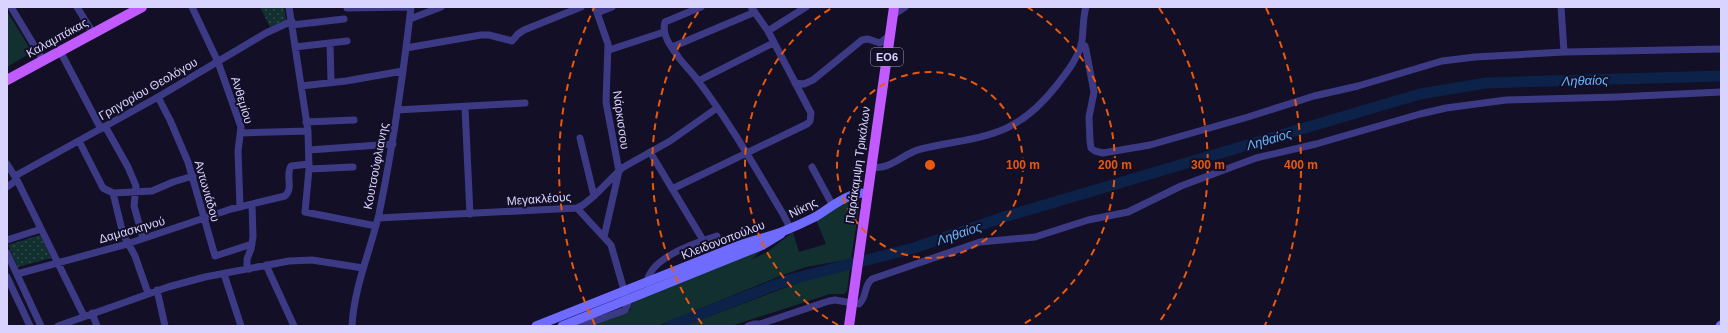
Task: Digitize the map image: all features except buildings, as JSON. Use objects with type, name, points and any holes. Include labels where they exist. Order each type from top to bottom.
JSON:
[{"type":"main road","name":"Καλαμπάκας","points":[[7,80],[142,7]]},
{"type":"main road","name":"Παράκαμψη Τρικάλων","points":[[849,326],[894,11]]},
{"type":"street","points":[[11,7],[42,60]]},
{"type":"street","points":[[77,7],[93,33]]},
{"type":"street","name":"Ανθεμίου","points":[[192,7],[218,62],[241,127],[238,151],[240,207]]},
{"type":"street","points":[[289,7],[308,131],[309,166],[305,212],[376,226]]},
{"type":"street","points":[[347,8],[411,7]]},
{"type":"street","name":"Κουτσούφλιανης","points":[[352,326],[355,301],[378,218],[392,144],[411,7]]},
{"type":"street","points":[[410,19],[441,7]]},
{"type":"street","points":[[406,48],[489,35],[512,41],[524,30],[581,7]]},
{"type":"street","points":[[596,10],[612,7]]},
{"type":"street","points":[[701,7],[666,22],[664,32],[672,47],[717,108],[746,153],[783,214],[787,230]]},
{"type":"street","points":[[768,31],[806,7]]},
{"type":"street","points":[[894,11],[905,7]]},
{"type":"street","points":[[871,167],[884,168],[917,150],[985,137],[1024,118],[1038,106],[1068,70],[1081,44],[1082,24],[1086,7]]},
{"type":"street","points":[[1561,7],[1564,52]]},
{"type":"street","points":[[672,47],[753,9],[768,31],[811,113],[810,121],[807,124],[672,189]]},
{"type":"street","name":"Νάρκισσου","points":[[596,10],[609,50],[606,102],[619,171],[604,237]]},
{"type":"street","name":"Γρηγορίου Θεολόγου","points":[[7,187],[16,178],[266,33],[292,23],[344,19]]},
{"type":"street","points":[[609,50],[664,32]]},
{"type":"street","points":[[795,83],[804,84],[813,80],[862,40],[868,39],[880,43],[890,35]]},
{"type":"street","points":[[295,47],[347,41]]},
{"type":"street","points":[[330,43],[331,82]]},
{"type":"street","points":[[698,81],[773,43]]},
{"type":"street","points":[[1081,44],[1085,46],[1094,92],[1090,117],[1090,145],[1095,151],[1103,153],[1150,144],[1266,112],[1314,96],[1358,86],[1434,63],[1475,57],[1564,52],[1721,49]]},
{"type":"street","points":[[60,51],[103,127],[128,167],[136,186],[134,206],[144,238]]},
{"type":"street","points":[[301,86],[403,71]]},
{"type":"street","points":[[748,326],[754,324],[761,325],[835,300],[853,299],[861,303],[867,285],[872,280],[967,246],[987,240],[1035,238],[1088,220],[1122,214],[1140,207],[1181,186],[1256,158],[1316,144],[1420,114],[1472,104],[1506,100],[1603,98],[1721,92]]},
{"type":"street","name":"Αντωνιάδου","points":[[158,97],[170,120],[193,176],[215,256],[252,244]]},
{"type":"street","points":[[397,110],[465,108],[525,103]]},
{"type":"street","points":[[465,108],[470,214]]},
{"type":"street","name":"Μεγακλέους","points":[[378,218],[577,208],[594,196],[619,171],[676,138],[717,108]]},
{"type":"street","points":[[306,122],[354,120]]},
{"type":"street","points":[[241,133],[308,131]]},
{"type":"street","points":[[580,138],[594,196]]},
{"type":"street","points":[[79,141],[103,188],[113,193],[156,190],[173,182],[193,176]]},
{"type":"street","points":[[308,150],[392,144]]},
{"type":"street","points":[[650,152],[703,240]]},
{"type":"street","points":[[7,164],[16,178],[58,262],[88,314],[97,326]]},
{"type":"street","name":"Δαμασκηνού","points":[[17,274],[127,244],[240,207],[285,196],[290,188],[289,169],[291,166],[309,166]]},
{"type":"street","points":[[309,166],[353,168]]},
{"type":"street","name":"Νίκης","points":[[812,167],[833,206]]},
{"type":"street","points":[[113,193],[123,234],[134,256],[148,293]]},
{"type":"street","name":"Νίκης","points":[[787,230],[815,217],[852,194],[868,193]]},
{"type":"street","points":[[249,269],[247,267],[247,259],[252,244],[252,204]]},
{"type":"street","points":[[577,208],[612,247],[628,304],[625,310],[581,326]]},
{"type":"street","points":[[7,240],[41,230]]},
{"type":"street","name":"Κλειδονοπούλου","points":[[536,326],[647,287],[759,238],[787,230]]},
{"type":"street","points":[[647,287],[648,277],[664,259],[671,254],[703,240],[717,236]]},
{"type":"street","points":[[7,253],[41,326]]},
{"type":"street","points":[[58,326],[157,290],[266,265],[303,259],[363,268]]},
{"type":"street","points":[[266,265],[294,326]]},
{"type":"street","points":[[224,274],[241,326]]},
{"type":"street","points":[[7,277],[30,326]]},
{"type":"street","points":[[157,290],[165,326]]},
{"type":"street","name":"Κλειδονοπούλου","points":[[562,326],[626,294]]},
{"type":"green space","points":[[260,7],[284,7],[286,20],[270,27]]},
{"type":"green space","points":[[7,11],[32,52],[7,67]]},
{"type":"green space","points":[[855,198],[859,203],[859,208],[851,259],[806,267],[780,276],[658,326],[589,326],[630,310],[633,301],[763,249],[751,260],[767,252],[793,232],[799,252],[826,244],[816,220],[837,206]]},
{"type":"green space","points":[[40,235],[51,258],[18,267],[8,245]]},
{"type":"green space","points":[[850,268],[847,291],[844,294],[830,294],[731,326],[684,326],[821,274]]},
{"type":"waterway","name":"Ληθαίος","points":[[670,326],[788,280],[914,248],[1004,217],[1420,94],[1486,83],[1721,76]]}]
